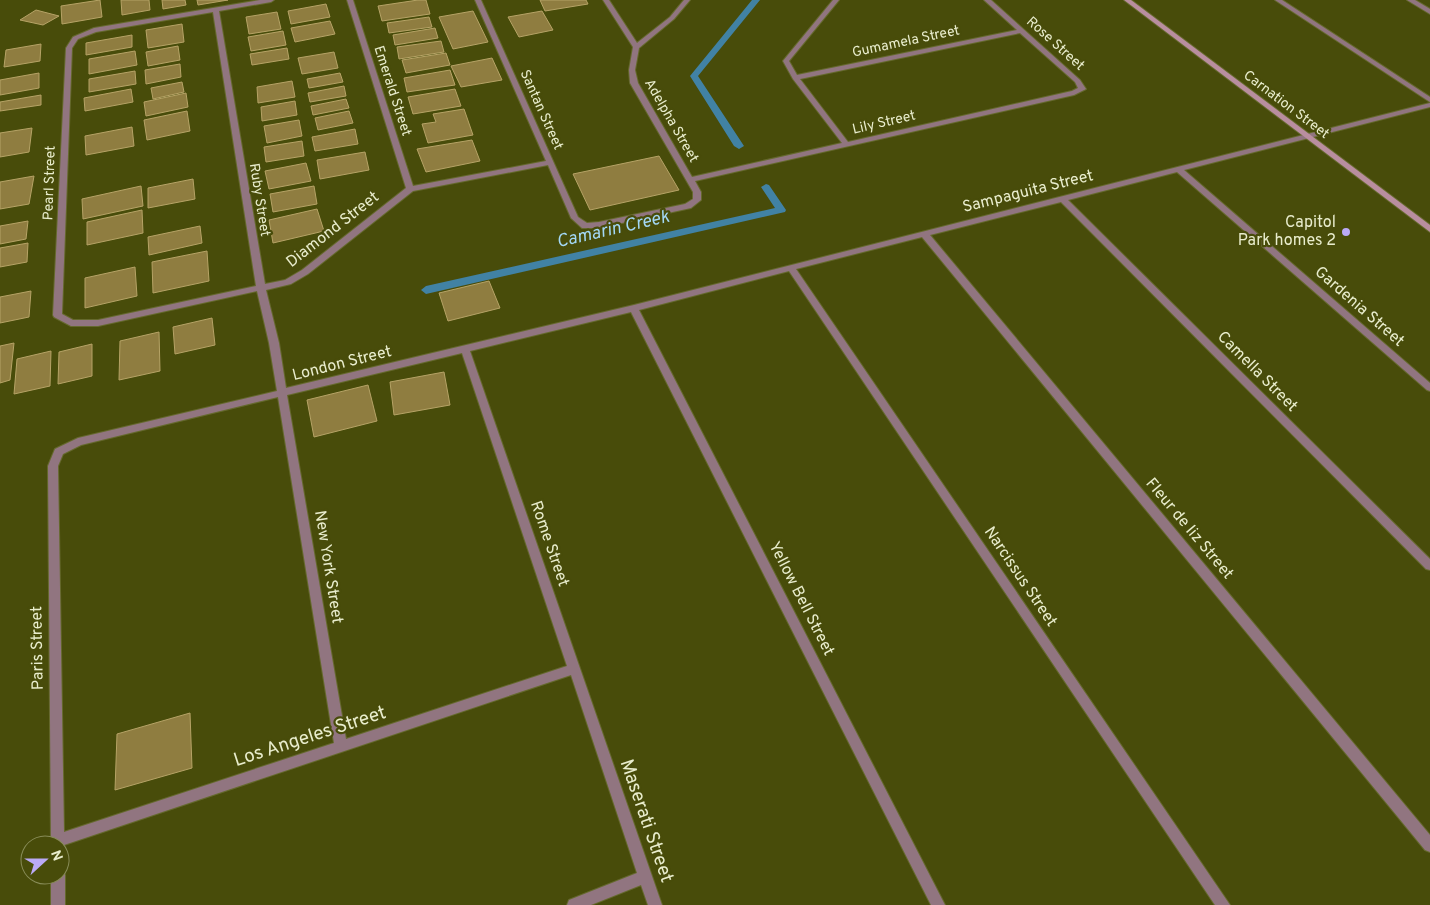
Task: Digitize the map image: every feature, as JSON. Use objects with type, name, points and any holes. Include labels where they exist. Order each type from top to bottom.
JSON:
[{"type":"street","points":[[216,9],[271,0]]},
{"type":"street","name":"Emerald Street","points":[[350,0],[410,189]]},
{"type":"street","name":"Santan Street","points":[[478,0],[575,218],[585,226],[599,225],[688,206],[697,200]]},
{"type":"street","points":[[606,0],[636,47],[672,18],[687,0]]},
{"type":"street","points":[[836,0],[786,61],[795,78],[847,145]]},
{"type":"street","name":"Rose Street","points":[[987,0],[1078,81],[1082,88]]},
{"type":"street","name":"Carnation Street","points":[[1127,0],[1430,229]]},
{"type":"street","points":[[1278,0],[1430,100]]},
{"type":"street","points":[[1410,0],[1430,12]]},
{"type":"street","name":"Pearl Street","points":[[70,323],[58,315],[69,48],[75,38],[94,30],[216,9]]},
{"type":"street","name":"Ruby Street","points":[[216,9],[261,288],[274,343],[283,394]]},
{"type":"street","name":"Gumamela Street","points":[[795,78],[1022,31]]},
{"type":"street","name":"Adelpha Street","points":[[636,47],[632,70],[634,83],[697,192],[697,200]]},
{"type":"street","name":"Lily Street","points":[[690,180],[1074,93],[1082,88]]},
{"type":"street","name":"Sampaguita Street","points":[[634,308],[1430,105]]},
{"type":"street","name":"Diamond Street","points":[[70,323],[98,323],[288,282],[297,278],[410,189],[551,162]]},
{"type":"street","name":"Gardenia Street","points":[[1178,169],[1430,388]]},
{"type":"street","name":"Camella Street","points":[[1063,199],[1430,566]]},
{"type":"street","name":"Fleur de liz Street","points":[[924,234],[1430,845]]},
{"type":"street","name":"Narcissus Street","points":[[791,268],[1223,905]]},
{"type":"street","name":"London Street","points":[[59,452],[78,442],[634,308]]},
{"type":"street","name":"Yellow Bell Street","points":[[634,308],[938,905]]},
{"type":"street","name":"Rome Street","points":[[465,350],[602,749]]},
{"type":"street","name":"New York Street","points":[[283,394],[341,746]]},
{"type":"street","name":"Paris Street","points":[[58,835],[53,466],[59,452]]},
{"type":"street","name":"Los Angeles Street","points":[[70,839],[574,669]]},
{"type":"street","name":"Maserati Street","points":[[602,749],[655,905]]},
{"type":"street","points":[[574,905],[645,877]]},
{"type":"street","points":[[58,885],[58,905]]},
{"type":"building","points":[[100,0],[102,17],[62,24],[61,6]]},
{"type":"building","points":[[121,0],[149,0],[150,10],[122,15]]},
{"type":"building","points":[[162,0],[185,0],[186,5],[163,9]]},
{"type":"building","points":[[197,0],[228,0],[198,5]]},
{"type":"building","points":[[426,0],[430,14],[382,21],[378,6]]},
{"type":"building","points":[[540,0],[586,0],[588,4],[545,11]]},
{"type":"building","points":[[326,4],[330,17],[291,24],[288,11]]},
{"type":"building","points":[[36,10],[59,16],[43,25],[20,20]]},
{"type":"building","points":[[473,11],[488,42],[453,49],[439,17]]},
{"type":"building","points":[[542,11],[553,30],[519,37],[508,17]]},
{"type":"building","points":[[277,12],[281,29],[249,34],[246,17]]},
{"type":"building","points":[[429,17],[432,27],[389,33],[387,23]]},
{"type":"building","points":[[330,21],[335,34],[295,42],[291,28]]},
{"type":"building","points":[[182,24],[184,42],[148,48],[146,30]]},
{"type":"building","points":[[435,28],[438,38],[395,45],[393,35]]},
{"type":"building","points":[[283,31],[286,45],[251,51],[248,37]]},
{"type":"building","points":[[132,35],[132,47],[86,55],[86,43]]},
{"type":"building","points":[[441,41],[444,52],[399,59],[397,47]]},
{"type":"building","points":[[41,44],[40,61],[4,67],[6,50]]},
{"type":"building","points":[[178,46],[180,60],[148,66],[146,52]]},
{"type":"building","points":[[287,48],[289,59],[252,65],[250,54]]},
{"type":"building","points":[[135,51],[137,65],[89,74],[89,59]]},
{"type":"building","points":[[334,52],[338,68],[302,74],[298,58]]},
{"type":"building","points":[[446,53],[450,65],[406,73],[402,60]]},
{"type":"building","points":[[492,58],[502,80],[461,87],[451,66]]},
{"type":"building","points":[[180,64],[181,77],[146,84],[145,70]]},
{"type":"building","points":[[450,70],[455,85],[407,92],[404,78]]},
{"type":"building","points":[[135,71],[136,84],[89,92],[89,79]]},
{"type":"building","points":[[39,73],[39,88],[0,95],[0,80]]},
{"type":"building","points":[[340,73],[343,82],[309,88],[307,79]]},
{"type":"building","points":[[292,81],[295,97],[258,103],[257,87]]},
{"type":"building","points":[[182,82],[184,92],[153,99],[151,88]]},
{"type":"building","points":[[344,86],[346,96],[310,102],[308,93]]},
{"type":"building","points":[[131,89],[133,102],[85,111],[84,98]]},
{"type":"building","points":[[455,89],[461,106],[413,114],[408,97]]},
{"type":"building","points":[[186,93],[188,107],[146,116],[144,102]]},
{"type":"building","points":[[41,95],[41,105],[0,111],[0,102]]},
{"type":"building","points":[[346,99],[349,108],[313,115],[311,106]]},
{"type":"building","points":[[295,101],[297,115],[262,121],[261,107]]},
{"type":"building","points":[[464,109],[473,135],[428,143],[422,124],[436,122],[433,114]]},
{"type":"building","points":[[187,111],[190,131],[147,140],[144,120]]},
{"type":"building","points":[[349,111],[353,123],[318,130],[315,118]]},
{"type":"building","points":[[299,120],[302,136],[267,143],[264,126]]},
{"type":"building","points":[[132,127],[134,146],[86,155],[85,136]]},
{"type":"building","points":[[32,128],[29,152],[0,157],[0,133]]},
{"type":"building","points":[[355,129],[358,144],[315,151],[312,137]]},
{"type":"building","points":[[472,140],[480,161],[426,172],[417,149]]},
{"type":"building","points":[[302,141],[304,156],[266,162],[264,147]]},
{"type":"building","points":[[365,152],[369,170],[320,179],[317,160]]},
{"type":"building","points":[[659,156],[679,190],[590,210],[573,174]]},
{"type":"building","points":[[306,163],[311,181],[269,189],[265,171]]},
{"type":"building","points":[[34,176],[29,204],[0,209],[0,182]]},
{"type":"building","points":[[193,179],[195,199],[148,208],[148,188]]},
{"type":"building","points":[[141,186],[143,206],[83,219],[82,199]]},
{"type":"building","points":[[314,186],[317,204],[273,212],[270,194]]},
{"type":"building","points":[[317,209],[324,231],[273,243],[269,220]]},
{"type":"building","points":[[142,210],[143,233],[87,245],[87,222]]},
{"type":"building","points":[[28,221],[26,239],[0,244],[0,226]]},
{"type":"building","points":[[200,226],[202,243],[149,255],[148,237]]},
{"type":"building","points":[[28,243],[27,262],[0,267],[0,248]]},
{"type":"building","points":[[207,251],[209,281],[153,293],[152,262]]},
{"type":"building","points":[[135,267],[137,296],[85,308],[85,278]]},
{"type":"building","points":[[489,281],[500,308],[448,321],[439,293]]},
{"type":"building","points":[[31,291],[29,317],[0,323],[0,297]]},
{"type":"building","points":[[212,318],[215,345],[175,354],[173,327]]},
{"type":"building","points":[[159,332],[160,371],[119,380],[120,341]]},
{"type":"building","points":[[14,343],[10,380],[0,383],[0,346]]},
{"type":"building","points":[[92,344],[92,376],[58,384],[59,352]]},
{"type":"building","points":[[51,351],[50,386],[14,394],[17,359]]},
{"type":"building","points":[[444,372],[450,405],[394,415],[390,382]]},
{"type":"building","points":[[368,385],[377,421],[314,437],[307,400]]},
{"type":"building","points":[[190,713],[192,768],[115,790],[117,734]]},
{"type":"waterway","name":"Camarin Creek","points":[[739,146],[694,76],[756,0]]},
{"type":"waterway","name":"Camarin Creek","points":[[426,290],[781,210],[766,187]]},
{"type":"place","name":"Capitol Park homes 2","points":[[1346,232]]}]
